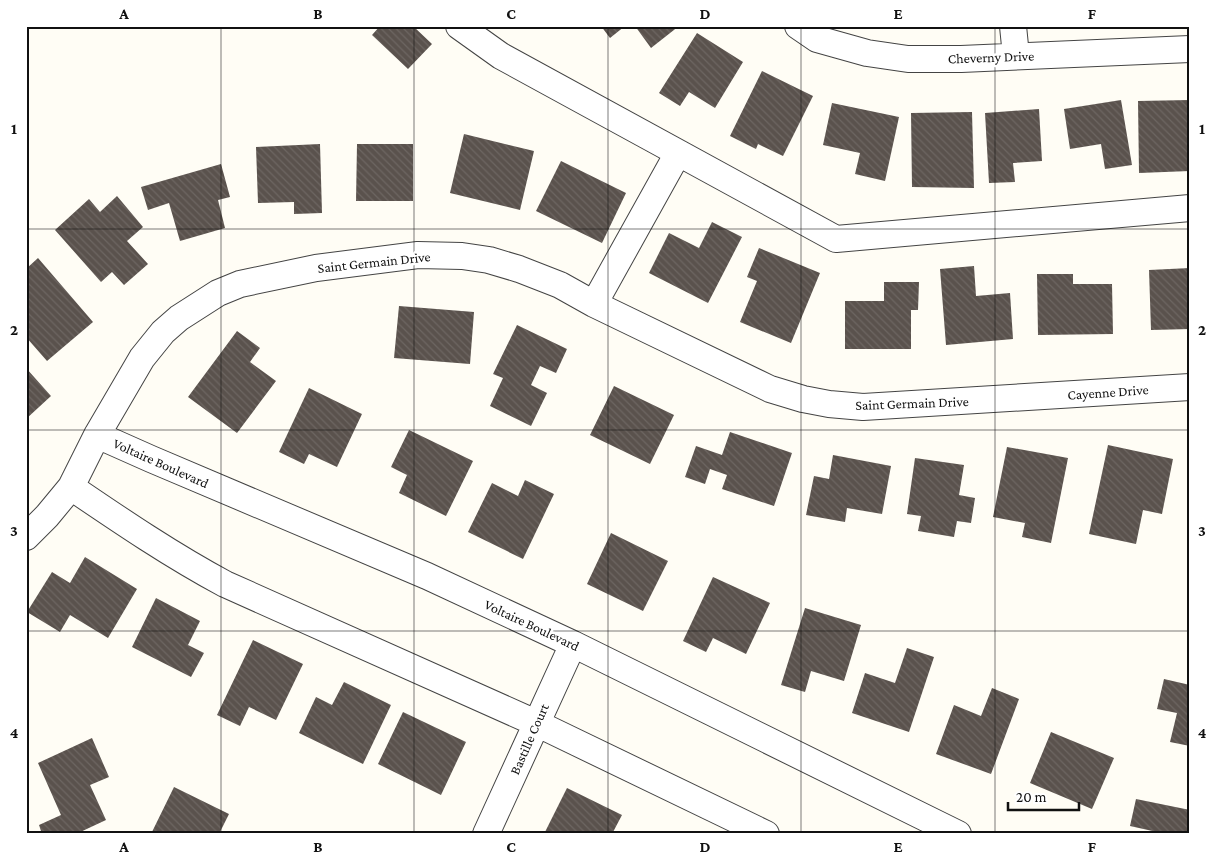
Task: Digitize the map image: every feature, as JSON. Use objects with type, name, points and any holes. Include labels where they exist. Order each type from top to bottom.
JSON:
[{"type":"street","points":[[459,26],[501,56],[836,238],[1190,208]]},
{"type":"street","points":[[1013,26],[1016,56]]},
{"type":"street","name":"Cheverny Drive","points":[[813,30],[867,53],[908,59],[1190,49]]},
{"type":"street","points":[[594,304],[678,153]]},
{"type":"street","name":"Saint Germain Drive","points":[[26,537],[47,516],[71,487],[97,434],[142,358],[163,332],[200,303],[218,293],[240,284],[316,268],[418,256],[462,256],[489,260],[560,285],[594,304],[770,389],[829,404],[863,407],[1027,397]]},
{"type":"street","name":"Cayenne Drive","points":[[1027,397],[1190,387]]},
{"type":"street","name":"Voltaire Boulevard","points":[[97,434],[160,463],[427,576],[573,644],[958,834]]},
{"type":"street","points":[[71,487],[166,550],[225,584],[536,723],[766,834]]},
{"type":"street","name":"Bastille Court","points":[[486,834],[573,644]]},
{"type":"building","points":[[380,26],[413,26],[432,44],[408,69],[372,35]]},
{"type":"building","points":[[601,26],[625,26],[610,38]]},
{"type":"building","points":[[635,26],[679,26],[651,48]]},
{"type":"building","points":[[697,33],[743,62],[715,108],[689,92],[680,106],[659,93]]},
{"type":"building","points":[[762,71],[813,96],[783,156],[758,144],[756,149],[730,136]]},
{"type":"building","points":[[1121,100],[1132,165],[1105,169],[1101,144],[1070,149],[1064,109]]},
{"type":"building","points":[[1190,100],[1190,171],[1139,173],[1138,101]]},
{"type":"building","points":[[832,103],[899,117],[885,181],[855,174],[860,153],[823,145]]},
{"type":"building","points":[[1039,109],[1042,161],[1013,163],[1015,182],[989,183],[985,113]]},
{"type":"building","points":[[972,112],[974,188],[912,187],[911,113]]},
{"type":"building","points":[[464,134],[534,151],[520,210],[450,193]]},
{"type":"building","points":[[320,144],[322,213],[294,214],[294,202],[258,203],[256,147]]},
{"type":"building","points":[[357,144],[413,144],[413,201],[356,201]]},
{"type":"building","points":[[561,161],[626,193],[602,243],[536,211]]},
{"type":"building","points":[[221,164],[230,197],[218,200],[225,228],[180,241],[169,203],[148,210],[141,187]]},
{"type":"building","points":[[117,196],[143,227],[127,241],[148,264],[124,285],[112,272],[101,282],[55,230],[89,199],[100,212]]},
{"type":"building","points":[[712,222],[742,237],[708,303],[649,273],[669,233],[699,248]]},
{"type":"building","points":[[759,248],[820,273],[791,343],[740,322],[757,281],[747,277]]},
{"type":"building","points":[[38,258],[93,322],[47,361],[26,337],[26,269]]},
{"type":"building","points":[[974,266],[976,296],[1010,293],[1013,339],[946,345],[940,269]]},
{"type":"building","points":[[1190,268],[1190,329],[1151,330],[1149,270]]},
{"type":"building","points":[[1037,274],[1073,274],[1073,284],[1112,284],[1113,334],[1038,335]]},
{"type":"building","points":[[884,282],[919,282],[918,310],[911,310],[911,349],[845,349],[845,301],[884,301]]},
{"type":"building","points":[[399,306],[474,312],[470,364],[394,358]]},
{"type":"building","points":[[517,325],[567,349],[556,373],[540,366],[531,385],[547,393],[531,426],[490,406],[503,378],[493,374]]},
{"type":"building","points":[[237,331],[260,348],[250,362],[276,381],[237,433],[188,397]]},
{"type":"building","points":[[26,368],[51,396],[26,419]]},
{"type":"building","points":[[614,386],[674,415],[650,464],[590,435]]},
{"type":"building","points":[[309,388],[362,414],[337,467],[309,454],[304,464],[279,452]]},
{"type":"building","points":[[409,430],[473,461],[446,516],[399,493],[407,475],[391,467]]},
{"type":"building","points":[[730,432],[792,453],[774,506],[722,489],[727,475],[710,469],[705,484],[685,477],[696,446],[722,455]]},
{"type":"building","points":[[1108,445],[1173,459],[1162,514],[1143,510],[1136,544],[1089,534]]},
{"type":"building","points":[[1007,447],[1068,458],[1051,543],[1022,537],[1025,523],[993,517]]},
{"type":"building","points":[[833,455],[891,466],[882,514],[847,508],[845,522],[806,515],[814,476],[829,479]]},
{"type":"building","points":[[915,458],[964,465],[959,495],[975,498],[971,523],[957,521],[954,537],[918,531],[921,516],[907,514]]},
{"type":"building","points":[[525,480],[554,494],[523,559],[468,532],[492,483],[518,496]]},
{"type":"building","points":[[611,533],[668,561],[643,611],[587,584]]},
{"type":"building","points":[[85,557],[137,589],[108,638],[70,615],[60,632],[27,612],[52,572],[70,583]]},
{"type":"building","points":[[713,577],[770,603],[746,654],[713,638],[706,652],[683,641]]},
{"type":"building","points":[[156,598],[200,621],[188,645],[204,653],[191,677],[132,647]]},
{"type":"building","points":[[805,608],[861,625],[844,681],[811,671],[805,692],[781,685]]},
{"type":"building","points":[[253,640],[303,664],[276,720],[249,707],[240,726],[217,715]]},
{"type":"building","points":[[907,648],[934,657],[909,732],[852,713],[865,673],[895,683]]},
{"type":"building","points":[[1164,679],[1190,685],[1190,746],[1170,742],[1177,713],[1157,709]]},
{"type":"building","points":[[344,682],[391,705],[363,764],[299,733],[316,697],[332,705]]},
{"type":"building","points":[[992,688],[1019,699],[991,774],[936,754],[954,705],[981,716]]},
{"type":"building","points":[[403,712],[466,742],[441,795],[378,764]]},
{"type":"building","points":[[1051,732],[1114,758],[1092,809],[1030,783]]},
{"type":"building","points":[[92,738],[109,777],[90,785],[106,820],[76,834],[42,834],[39,825],[61,815],[38,763]]},
{"type":"building","points":[[174,787],[229,814],[219,834],[151,834]]},
{"type":"building","points":[[567,788],[622,815],[612,834],[549,834],[545,832]]},
{"type":"building","points":[[1136,799],[1190,810],[1190,834],[1156,834],[1157,832],[1130,826]]}]
